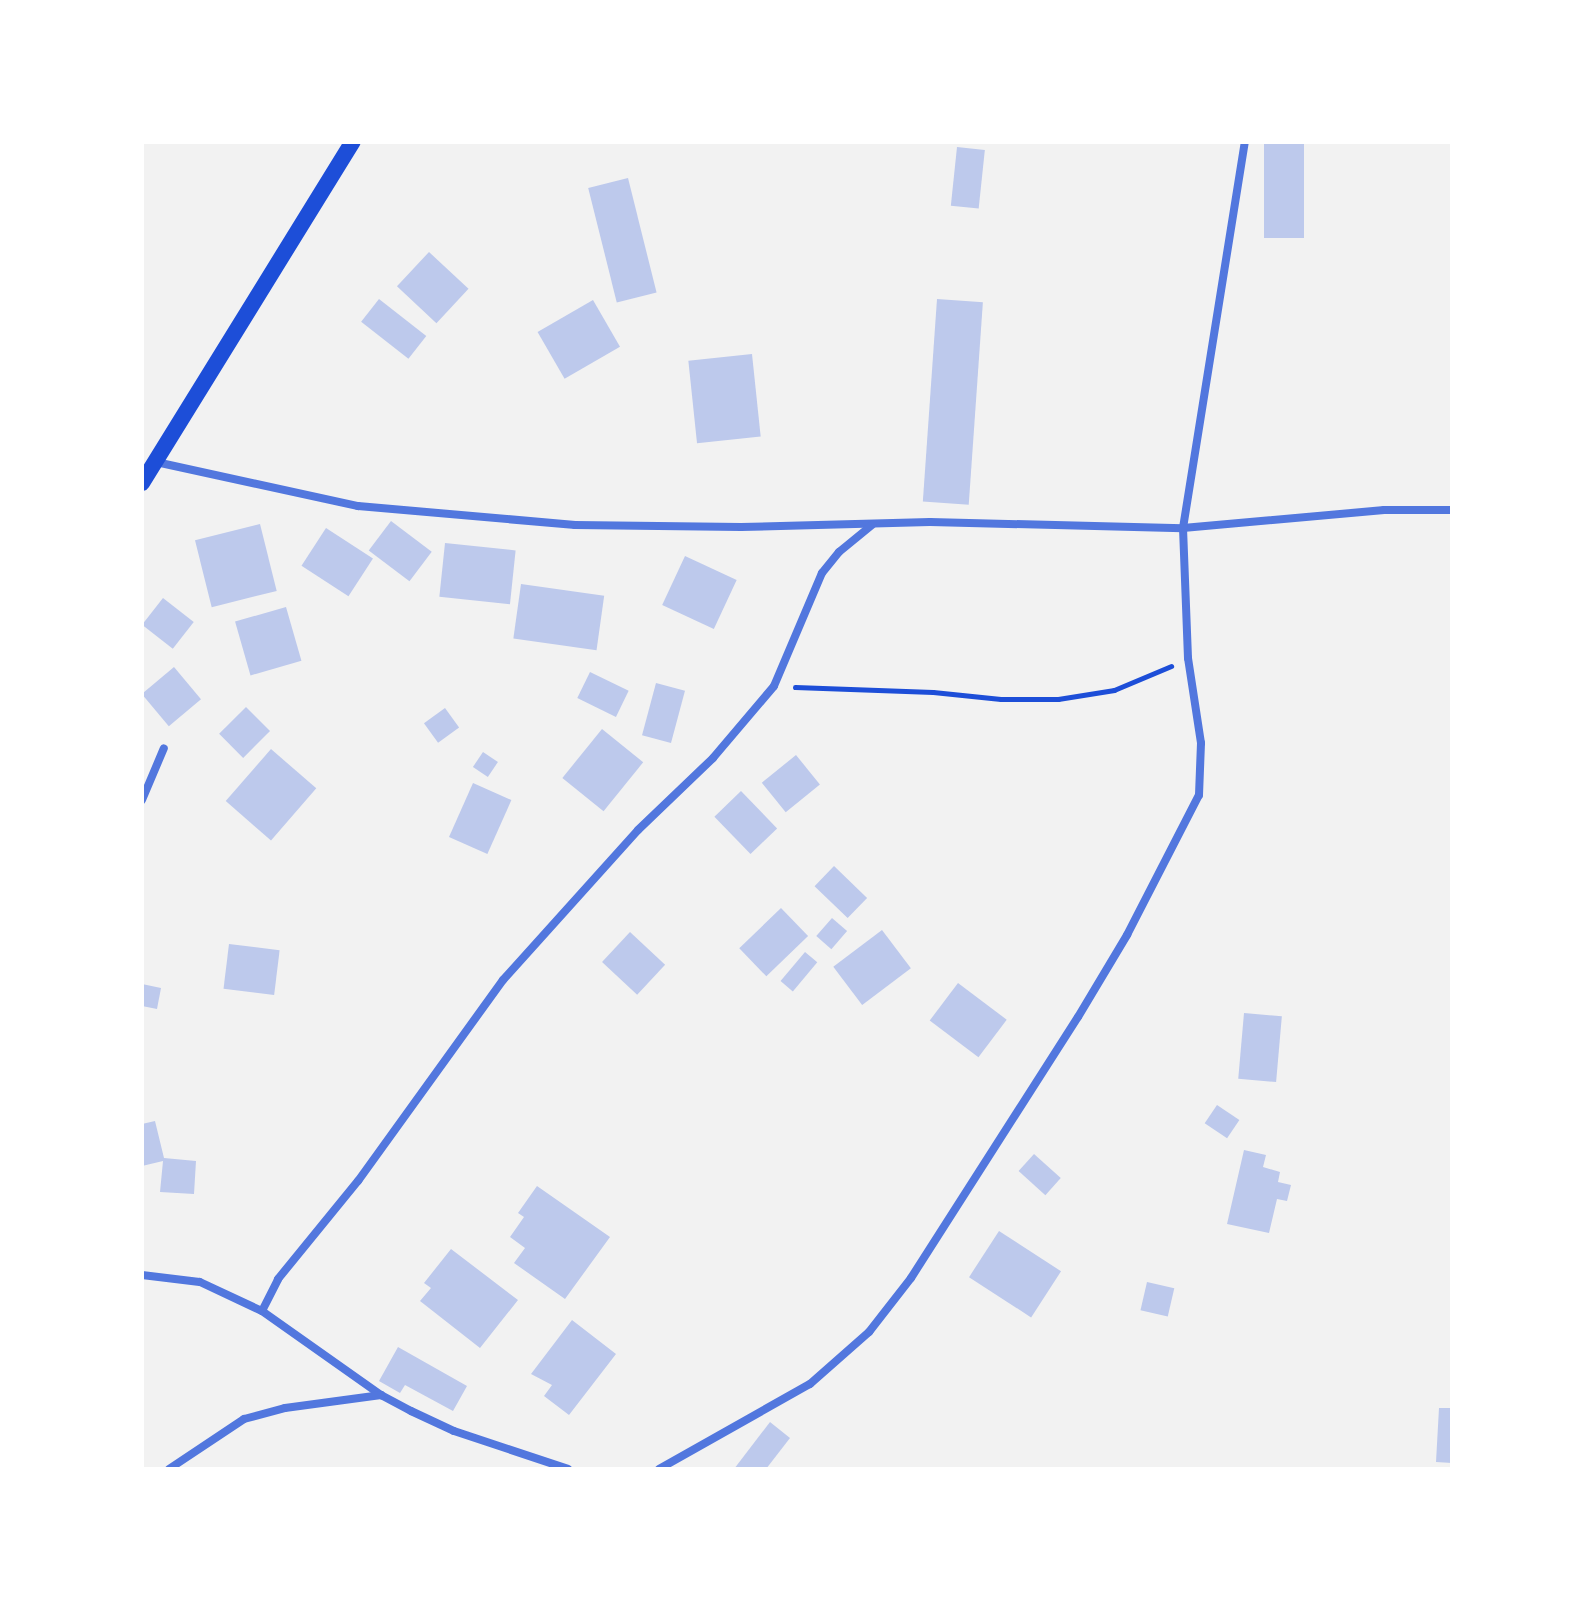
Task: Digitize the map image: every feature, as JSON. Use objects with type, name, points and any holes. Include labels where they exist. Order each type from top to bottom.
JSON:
[{"type":"main road","points":[[142,483],[353,142]]},
{"type":"street","points":[[659,1469],[810,1384],[847,1355],[911,1278],[1127,935],[1199,795],[1201,743],[1188,658],[1183,528],[1245,142]]},
{"type":"street","points":[[156,462],[358,506],[575,525],[741,527],[873,524],[1183,528],[1384,510],[1452,510]]},
{"type":"street","points":[[262,1311],[278,1279],[358,1181],[503,980],[638,830],[713,758],[774,686],[822,573],[839,552],[873,524]]},
{"type":"street","points":[[142,800],[164,748]]},
{"type":"street","points":[[142,1275],[200,1282],[262,1311],[381,1395],[454,1431],[568,1469]]},
{"type":"street","points":[[169,1469],[244,1419],[285,1408],[381,1395]]},
{"type":"path","points":[[774,686],[920,691],[1001,699],[1058,699],[1114,690],[1188,658]]},
{"type":"building","points":[[1264,142],[1304,142],[1304,238],[1264,238]]},
{"type":"building","points":[[957,147],[985,150],[979,209],[951,206]]},
{"type":"building","points":[[628,178],[657,292],[617,302],[588,188]]},
{"type":"building","points":[[429,252],[468,289],[436,323],[397,286]]},
{"type":"building","points":[[379,299],[426,336],[408,359],[361,322]]},
{"type":"building","points":[[937,299],[983,302],[969,505],[923,502]]},
{"type":"building","points":[[593,300],[620,347],[565,379],[538,332]]},
{"type":"building","points":[[752,354],[761,437],[697,443],[688,361]]},
{"type":"building","points":[[391,521],[432,552],[409,581],[369,551]]},
{"type":"building","points":[[260,524],[277,591],[212,607],[195,540]]},
{"type":"building","points":[[326,528],[373,558],[348,596],[301,566]]},
{"type":"building","points":[[445,543],[516,550],[510,604],[439,597]]},
{"type":"building","points":[[685,556],[737,580],[714,629],[662,605]]},
{"type":"building","points":[[521,584],[604,596],[597,650],[513,638]]},
{"type":"building","points":[[163,598],[194,622],[173,649],[142,625]]},
{"type":"building","points":[[286,607],[301,661],[250,675],[235,622]]},
{"type":"building","points":[[174,667],[201,699],[169,726],[142,694]]},
{"type":"building","points":[[590,672],[629,691],[616,717],[577,698]]},
{"type":"building","points":[[656,683],[685,691],[671,743],[642,735]]},
{"type":"building","points":[[246,707],[270,731],[243,758],[219,734]]},
{"type":"building","points":[[445,708],[459,727],[438,743],[424,723]]},
{"type":"building","points":[[602,729],[643,762],[604,811],[562,778]]},
{"type":"building","points":[[271,749],[316,788],[271,840],[226,801]]},
{"type":"building","points":[[483,752],[498,762],[488,777],[473,767]]},
{"type":"building","points":[[796,755],[820,785],[786,812],[762,783]]},
{"type":"building","points":[[473,783],[511,800],[487,854],[449,837]]},
{"type":"building","points":[[741,791],[777,828],[751,854],[714,817]]},
{"type":"building","points":[[834,866],[867,898],[848,918],[815,886]]},
{"type":"building","points":[[781,908],[808,936],[766,976],[739,948]]},
{"type":"building","points":[[832,918],[847,931],[831,949],[816,936]]},
{"type":"building","points":[[882,930],[911,968],[862,1005],[833,967]]},
{"type":"building","points":[[630,932],[665,965],[637,995],[602,962]]},
{"type":"building","points":[[229,944],[280,950],[274,995],[224,989]]},
{"type":"building","points":[[805,952],[817,962],[793,991],[781,981]]},
{"type":"building","points":[[958,983],[1007,1020],[978,1057],[930,1021]]},
{"type":"building","points":[[142,984],[161,988],[157,1009],[142,1006]]},
{"type":"building","points":[[1244,1013],[1282,1016],[1276,1082],[1238,1079]]},
{"type":"building","points":[[1217,1105],[1239,1120],[1227,1138],[1205,1123]]},
{"type":"building","points":[[155,1121],[164,1158],[196,1161],[194,1194],[160,1192],[163,1161],[142,1166],[142,1124]]},
{"type":"building","points":[[1244,1150],[1266,1155],[1263,1167],[1280,1172],[1278,1182],[1291,1185],[1287,1201],[1277,1199],[1269,1233],[1227,1224]]},
{"type":"building","points":[[1034,1154],[1061,1178],[1045,1195],[1019,1171]]},
{"type":"building","points":[[537,1186],[610,1237],[565,1299],[514,1263],[525,1248],[510,1237],[524,1217],[518,1213]]},
{"type":"building","points":[[999,1231],[1061,1271],[1031,1317],[969,1277]]},
{"type":"building","points":[[451,1249],[518,1300],[480,1348],[420,1301],[431,1288],[424,1283]]},
{"type":"building","points":[[1147,1282],[1174,1288],[1168,1317],[1140,1310]]},
{"type":"building","points":[[572,1320],[616,1354],[569,1415],[544,1396],[552,1385],[531,1374]]},
{"type":"building","points":[[398,1347],[467,1386],[453,1411],[405,1385],[400,1393],[379,1381]]},
{"type":"building","points":[[1439,1408],[1452,1408],[1452,1463],[1436,1462]]},
{"type":"building","points":[[770,1422],[790,1438],[766,1469],[734,1469]]}]
